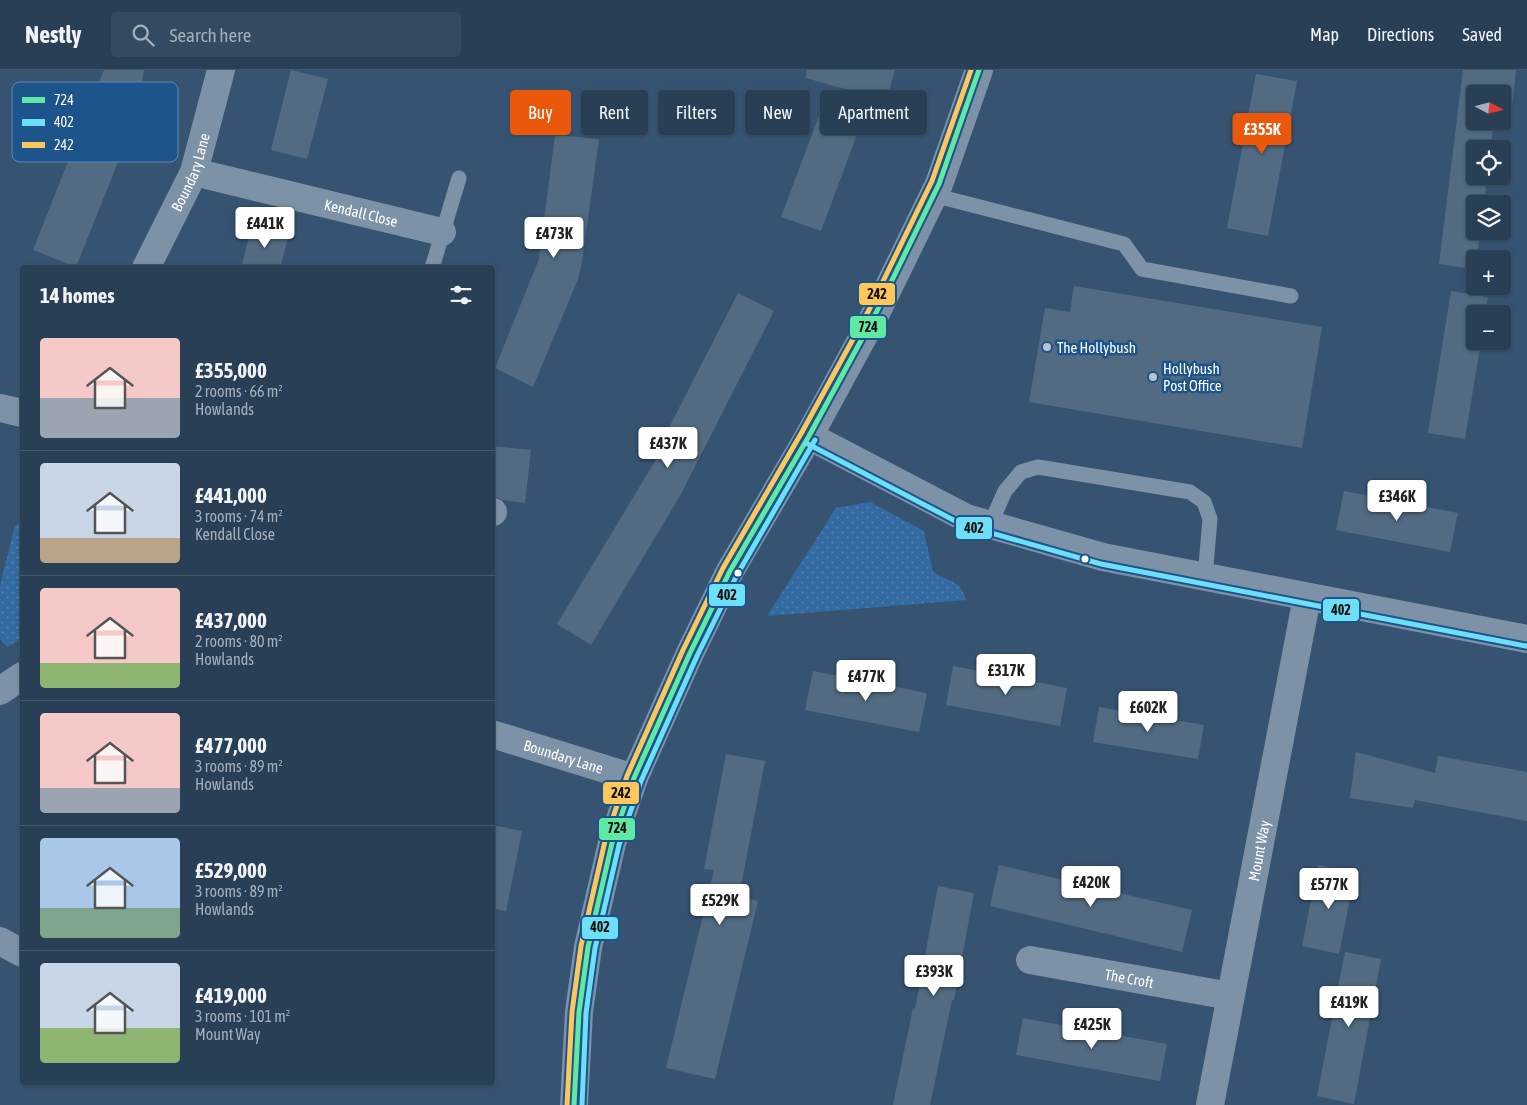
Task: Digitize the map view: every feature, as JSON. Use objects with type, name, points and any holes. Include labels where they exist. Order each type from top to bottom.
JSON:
[{"type":"street","name":"Boundary Lane","points":[[148,265],[194,172],[221,70]]},
{"type":"street","points":[[574,1105],[578,1012],[588,947],[612,843],[634,778],[690,653],[730,571],[809,436],[876,313],[933,195],[978,70]]},
{"type":"street","name":"Kendall Close","points":[[194,172],[442,232]]},
{"type":"street","points":[[0,408],[20,413]]},
{"type":"street","points":[[809,436],[966,518],[990,525],[1103,556],[1527,639]]},
{"type":"street","name":"Mount Way","points":[[1210,1105],[1307,597]]},
{"type":"street","points":[[0,691],[20,677]]},
{"type":"street","name":"Boundary Lane","points":[[495,735],[634,778]]},
{"type":"street","points":[[0,941],[20,952]]},
{"type":"street","name":"The Croft","points":[[1030,960],[1230,996]]},
{"type":"lane","points":[[433,265],[460,178]]},
{"type":"lane","points":[[933,195],[1124,244],[1142,268],[1291,296]]},
{"type":"lane","points":[[990,525],[1005,491],[1021,472],[1038,467],[1190,492],[1204,502],[1210,519],[1205,577]]},
{"type":"shaded area","points":[[870,502],[924,531],[933,572],[959,585],[967,600],[767,616],[836,508]]},
{"type":"shaded area","points":[[20,522],[20,639],[7,647],[0,639],[0,585],[15,526]]},
{"type":"building","points":[[104,70],[144,70],[142,82],[99,82]]},
{"type":"building","points":[[291,70],[328,79],[307,159],[271,150]]},
{"type":"building","points":[[807,70],[895,70],[889,90],[845,90],[806,78]]},
{"type":"building","points":[[1463,70],[1516,70],[1512,107],[1511,85],[1466,85],[1466,130],[1493,130],[1491,140],[1466,140],[1466,185],[1486,185],[1485,195],[1466,195],[1466,240],[1479,240],[1478,250],[1466,250],[1466,268],[1439,264]]},
{"type":"building","points":[[1256,74],[1297,81],[1268,236],[1227,228]]},
{"type":"building","points":[[820,113],[820,135],[857,135],[821,231],[781,217]]},
{"type":"building","points":[[555,135],[599,139],[578,279],[533,387],[495,368],[539,259]]},
{"type":"building","points":[[68,162],[118,162],[77,265],[71,265],[33,250]]},
{"type":"building","points":[[252,225],[289,234],[281,265],[242,265]]},
{"type":"building","points":[[1074,286],[1322,327],[1302,448],[1029,402],[1045,308],[1070,312]]},
{"type":"building","points":[[1451,291],[1466,293],[1466,295],[1488,297],[1487,305],[1466,305],[1466,350],[1480,350],[1465,439],[1428,433]]},
{"type":"building","points":[[738,293],[774,311],[681,494],[591,645],[557,624],[661,451],[658,449]]},
{"type":"building","points":[[495,446],[531,450],[525,503],[495,497]]},
{"type":"building","points":[[1344,491],[1458,513],[1450,552],[1336,530]]},
{"type":"building","points":[[953,666],[1067,688],[1060,726],[946,705]]},
{"type":"building","points":[[813,671],[927,693],[919,732],[805,710]]},
{"type":"building","points":[[1099,707],[1204,725],[1198,759],[1093,742]]},
{"type":"building","points":[[1356,752],[1435,773],[1438,756],[1527,772],[1527,821],[1415,800],[1413,808],[1350,798]]},
{"type":"building","points":[[726,754],[765,761],[739,896],[758,901],[715,1079],[666,1068],[714,870],[704,869]]},
{"type":"building","points":[[495,826],[522,831],[506,911],[495,909]]},
{"type":"building","points":[[999,865],[1192,910],[1182,952],[990,906]]},
{"type":"building","points":[[1318,865],[1355,873],[1339,954],[1302,946]]},
{"type":"building","points":[[938,886],[974,893],[954,1000],[952,1000],[930,1105],[893,1105],[913,1008],[915,1009]]},
{"type":"building","points":[[1345,952],[1381,959],[1354,1104],[1317,1096]]},
{"type":"building","points":[[1023,1018],[1167,1044],[1160,1081],[1016,1055]]},
{"type":"transit line","name":"242","points":[[567,1105],[572,1012],[581,946],[605,841],[627,776],[683,650],[723,568],[802,432],[869,310],[932,181],[971,70]]},
{"type":"transit line","name":"724","points":[[574,1105],[579,1012],[588,947],[612,843],[634,778],[690,653],[730,571],[809,436],[876,313],[939,184],[979,70]]},
{"type":"transit line","name":"402","points":[[582,1105],[586,1013],[595,948],[619,845],[641,781],[697,656],[737,575],[815,440]]},
{"type":"transit line","name":"402","points":[[806,443],[963,525],[1101,564],[1526,646]]},
{"type":"place","name":"The Hollybush","points":[[1047,347]]},
{"type":"place","name":"Hollybush Post Office","points":[[1153,377]]}]
